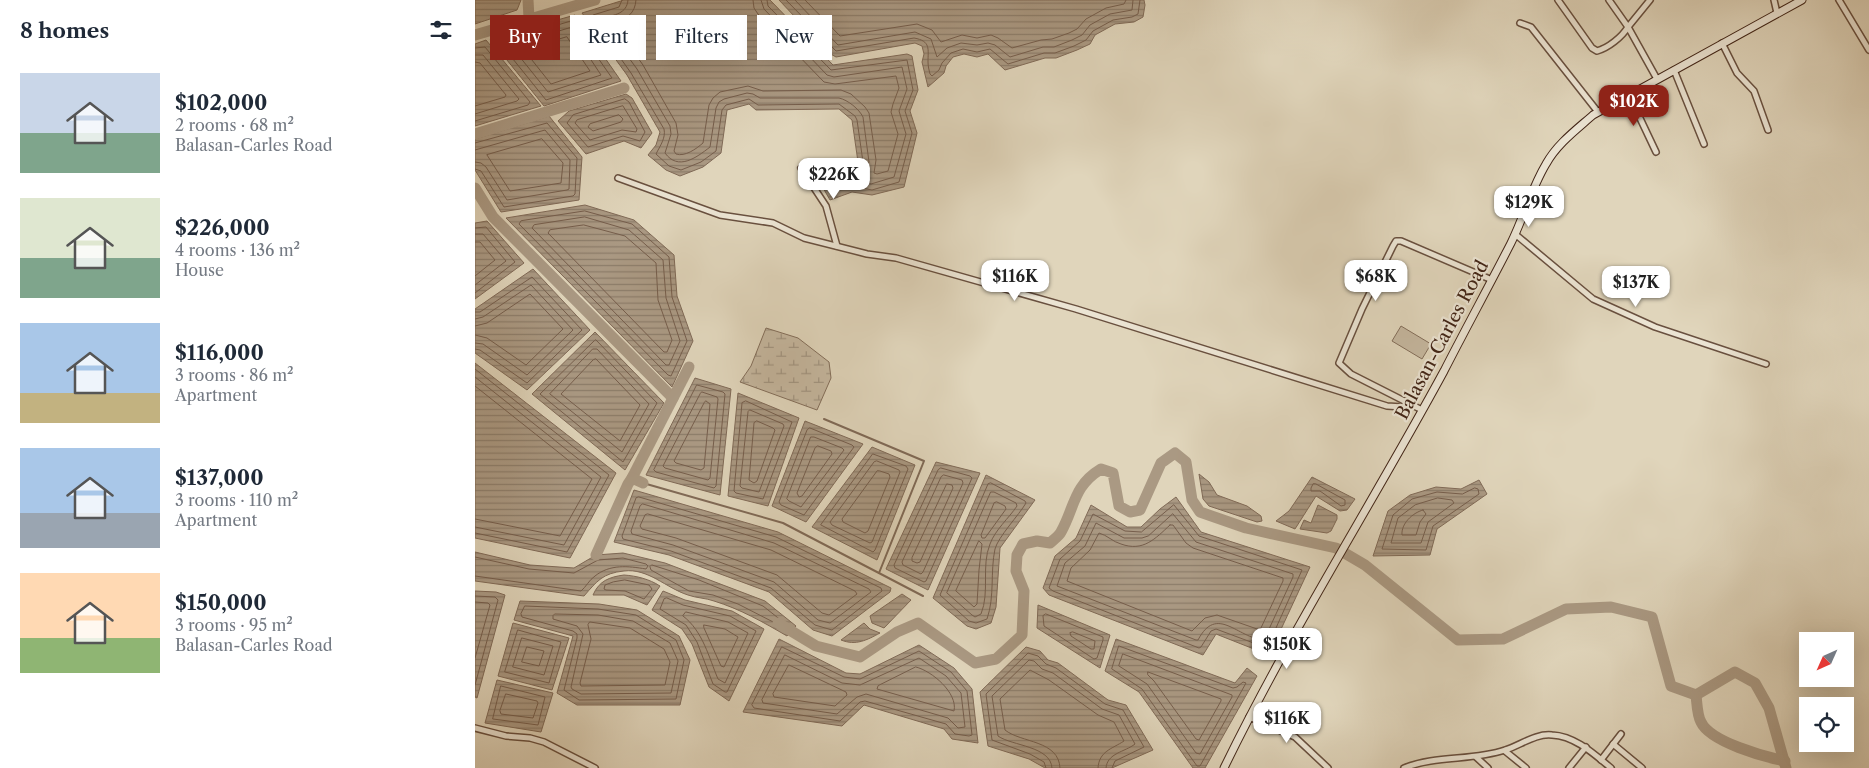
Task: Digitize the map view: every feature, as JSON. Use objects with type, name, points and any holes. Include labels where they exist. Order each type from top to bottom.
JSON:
[{"type":"main road","name":"Balasan-Carles Road","points":[[1224,768],[1249,716],[1345,543],[1423,410],[1515,234],[1535,184],[1547,162],[1568,137],[1598,112],[1802,0]]},
{"type":"street","points":[[1558,0],[1592,48],[1597,51],[1602,50],[1624,34],[1650,0]]},
{"type":"street","points":[[1609,0],[1628,27],[1657,79]]},
{"type":"street","points":[[1774,0],[1777,13]]},
{"type":"street","points":[[1839,0],[1869,50]]},
{"type":"street","points":[[1520,23],[1531,27],[1598,112]]},
{"type":"street","points":[[1722,43],[1737,73],[1754,91],[1769,130]]},
{"type":"street","points":[[1674,70],[1704,144]]},
{"type":"street","points":[[1629,95],[1656,152]]},
{"type":"street","points":[[801,168],[826,206],[837,246]]},
{"type":"street","points":[[619,178],[721,215],[773,223],[803,238],[867,254],[896,258],[1076,308],[1387,406],[1403,407],[1412,405]]},
{"type":"street","points":[[1515,234],[1593,299],[1655,327],[1766,364]]},
{"type":"street","points":[[1423,410],[1351,374],[1339,363],[1362,309],[1396,241],[1401,241],[1492,280]]},
{"type":"street","points":[[1249,716],[1295,737],[1328,768]]},
{"type":"street","points":[[475,728],[506,736],[530,738],[544,742],[595,768]]},
{"type":"street","points":[[1404,768],[1454,757],[1476,757],[1505,750],[1549,734],[1585,747],[1611,768]]},
{"type":"street","points":[[1601,760],[1621,734]]},
{"type":"street","points":[[1613,744],[1642,768]]},
{"type":"street","points":[[1569,768],[1585,747]]},
{"type":"street","points":[[1505,750],[1526,768]]},
{"type":"street","points":[[1476,757],[1488,768]]},
{"type":"green space","points":[[1401,326],[1431,344],[1422,359],[1392,341]]},
{"type":"green space","points":[[766,328],[798,338],[829,362],[831,378],[817,410],[740,382],[751,366]]},
{"type":"water","points":[[475,0],[521,0],[517,10],[502,15],[490,15],[490,19],[475,24]]},
{"type":"water","points":[[624,0],[770,0],[785,15],[757,15],[757,60],[828,60],[833,65],[907,54],[912,56],[918,90],[910,111],[917,133],[904,187],[872,195],[852,192],[830,200],[822,186],[850,178],[858,162],[852,120],[839,109],[756,110],[749,104],[727,110],[721,153],[703,167],[680,176],[666,170],[648,155],[656,145],[660,132],[616,60],[646,60],[646,15],[583,15],[582,13]]},
{"type":"water","points":[[779,0],[1144,0],[1145,5],[1143,17],[1134,22],[1115,24],[1095,35],[1090,44],[1056,58],[1045,58],[1005,70],[988,54],[977,57],[964,54],[953,57],[946,66],[944,73],[928,87],[922,62],[924,54],[922,46],[915,43],[836,57],[832,55],[832,15],[793,15]]},
{"type":"water","points":[[570,16],[570,60],[606,60],[621,81],[544,106],[507,60],[560,60],[560,19]]},
{"type":"water","points":[[486,40],[490,45],[490,60],[503,60],[541,106],[475,126],[475,44]]},
{"type":"water","points":[[626,94],[632,98],[652,133],[641,148],[624,141],[586,154],[558,121],[569,111]]},
{"type":"water","points":[[549,116],[582,157],[579,200],[501,212],[475,170],[475,139]]},
{"type":"water","points":[[585,205],[634,220],[674,255],[677,296],[693,341],[672,387],[506,218]]},
{"type":"water","points":[[487,221],[524,263],[475,299],[475,223]]},
{"type":"water","points":[[533,269],[590,330],[527,390],[475,353],[475,309]]},
{"type":"water","points":[[595,332],[664,403],[625,470],[532,394]]},
{"type":"water","points":[[475,363],[616,473],[570,558],[475,538]]},
{"type":"water","points":[[695,378],[731,389],[720,495],[646,475]]},
{"type":"water","points":[[738,393],[799,418],[768,506],[728,496]]},
{"type":"water","points":[[805,421],[863,444],[806,522],[772,506]]},
{"type":"water","points":[[872,447],[915,465],[877,560],[812,527]]},
{"type":"water","points":[[936,462],[980,473],[928,590],[886,569]]},
{"type":"water","points":[[1199,474],[1209,482],[1217,495],[1247,506],[1261,516],[1262,521],[1257,522],[1209,506],[1203,499]]},
{"type":"water","points":[[986,475],[1035,500],[1000,548],[996,607],[991,623],[976,629],[967,626],[933,598]]},
{"type":"water","points":[[1312,477],[1355,499],[1347,510],[1340,511],[1316,496],[1295,529],[1276,521],[1289,511]]},
{"type":"water","points":[[1479,480],[1487,494],[1437,529],[1430,555],[1373,556],[1388,511],[1410,495],[1436,487],[1461,489]]},
{"type":"water","points":[[634,490],[778,532],[891,588],[890,592],[832,636],[813,630],[769,592],[669,555],[614,542]]},
{"type":"water","points":[[1176,497],[1201,532],[1310,567],[1269,655],[1216,634],[1203,655],[1049,595],[1043,588],[1055,556],[1076,538],[1091,505],[1127,527],[1141,527]]},
{"type":"water","points":[[1318,505],[1337,515],[1331,531],[1327,533],[1300,529],[1304,520],[1311,523]]},
{"type":"water","points":[[475,552],[530,565],[574,568],[596,555],[623,553],[665,563],[765,601],[796,626],[787,636],[733,608],[680,592],[641,572],[624,571],[606,576],[597,582],[584,596],[475,581]]},
{"type":"water","points":[[624,575],[643,578],[660,586],[647,605],[624,595],[593,595],[598,586],[605,580]]},
{"type":"water","points":[[475,591],[496,592],[505,595],[477,698],[475,697]]},
{"type":"water","points":[[663,591],[685,600],[732,611],[764,629],[729,701],[709,687],[692,644],[682,629],[652,610]]},
{"type":"water","points":[[902,594],[911,600],[884,628],[872,623],[870,616]]},
{"type":"water","points":[[520,601],[599,604],[637,610],[679,636],[690,660],[680,705],[577,705],[557,693],[573,636],[514,620]]},
{"type":"water","points":[[1038,605],[1110,635],[1100,668],[1037,628]]},
{"type":"water","points":[[513,623],[569,638],[552,690],[498,676]]},
{"type":"water","points":[[864,623],[870,629],[880,633],[857,642],[841,640]]},
{"type":"water","points":[[779,639],[846,673],[860,674],[919,645],[954,668],[972,689],[978,743],[952,739],[944,729],[864,705],[842,726],[743,712]]},
{"type":"water","points":[[1116,639],[1235,683],[1247,668],[1257,676],[1205,768],[1193,768],[1139,692],[1105,671]]},
{"type":"water","points":[[1026,647],[1040,651],[1048,660],[1058,663],[1108,700],[1126,705],[1153,750],[1112,768],[1045,768],[1029,759],[988,746],[980,692]]},
{"type":"water","points":[[497,680],[553,693],[541,732],[485,723]]},
{"type":"waterway","points":[[528,0],[529,15]]},
{"type":"waterway","points":[[475,35],[595,0]]},
{"type":"waterway","points":[[475,134],[624,88]]},
{"type":"waterway","points":[[475,188],[493,217],[673,398]]},
{"type":"waterway","points":[[632,478],[689,367]]},
{"type":"waterway","points":[[824,419],[924,461],[879,573]]},
{"type":"waterway","points":[[778,623],[816,646],[860,657],[897,632],[918,623],[975,663],[996,659],[1022,635],[1024,591],[1016,571],[1017,555],[1023,544],[1037,541],[1050,543],[1061,532],[1085,482],[1101,469],[1113,473],[1119,506],[1130,512],[1140,510],[1161,463],[1175,453],[1186,462],[1192,500],[1200,512],[1246,528],[1336,548],[1365,565],[1458,640],[1503,639],[1566,609],[1611,607],[1652,617],[1671,686],[1696,695],[1735,672],[1755,683],[1769,708],[1786,768]]},
{"type":"waterway","points":[[596,555],[628,484],[632,478],[643,483]]},
{"type":"waterway","points":[[643,483],[783,523],[923,596]]},
{"type":"waterway","points":[[1696,695],[1701,722],[1715,736],[1739,748],[1785,761]]}]
